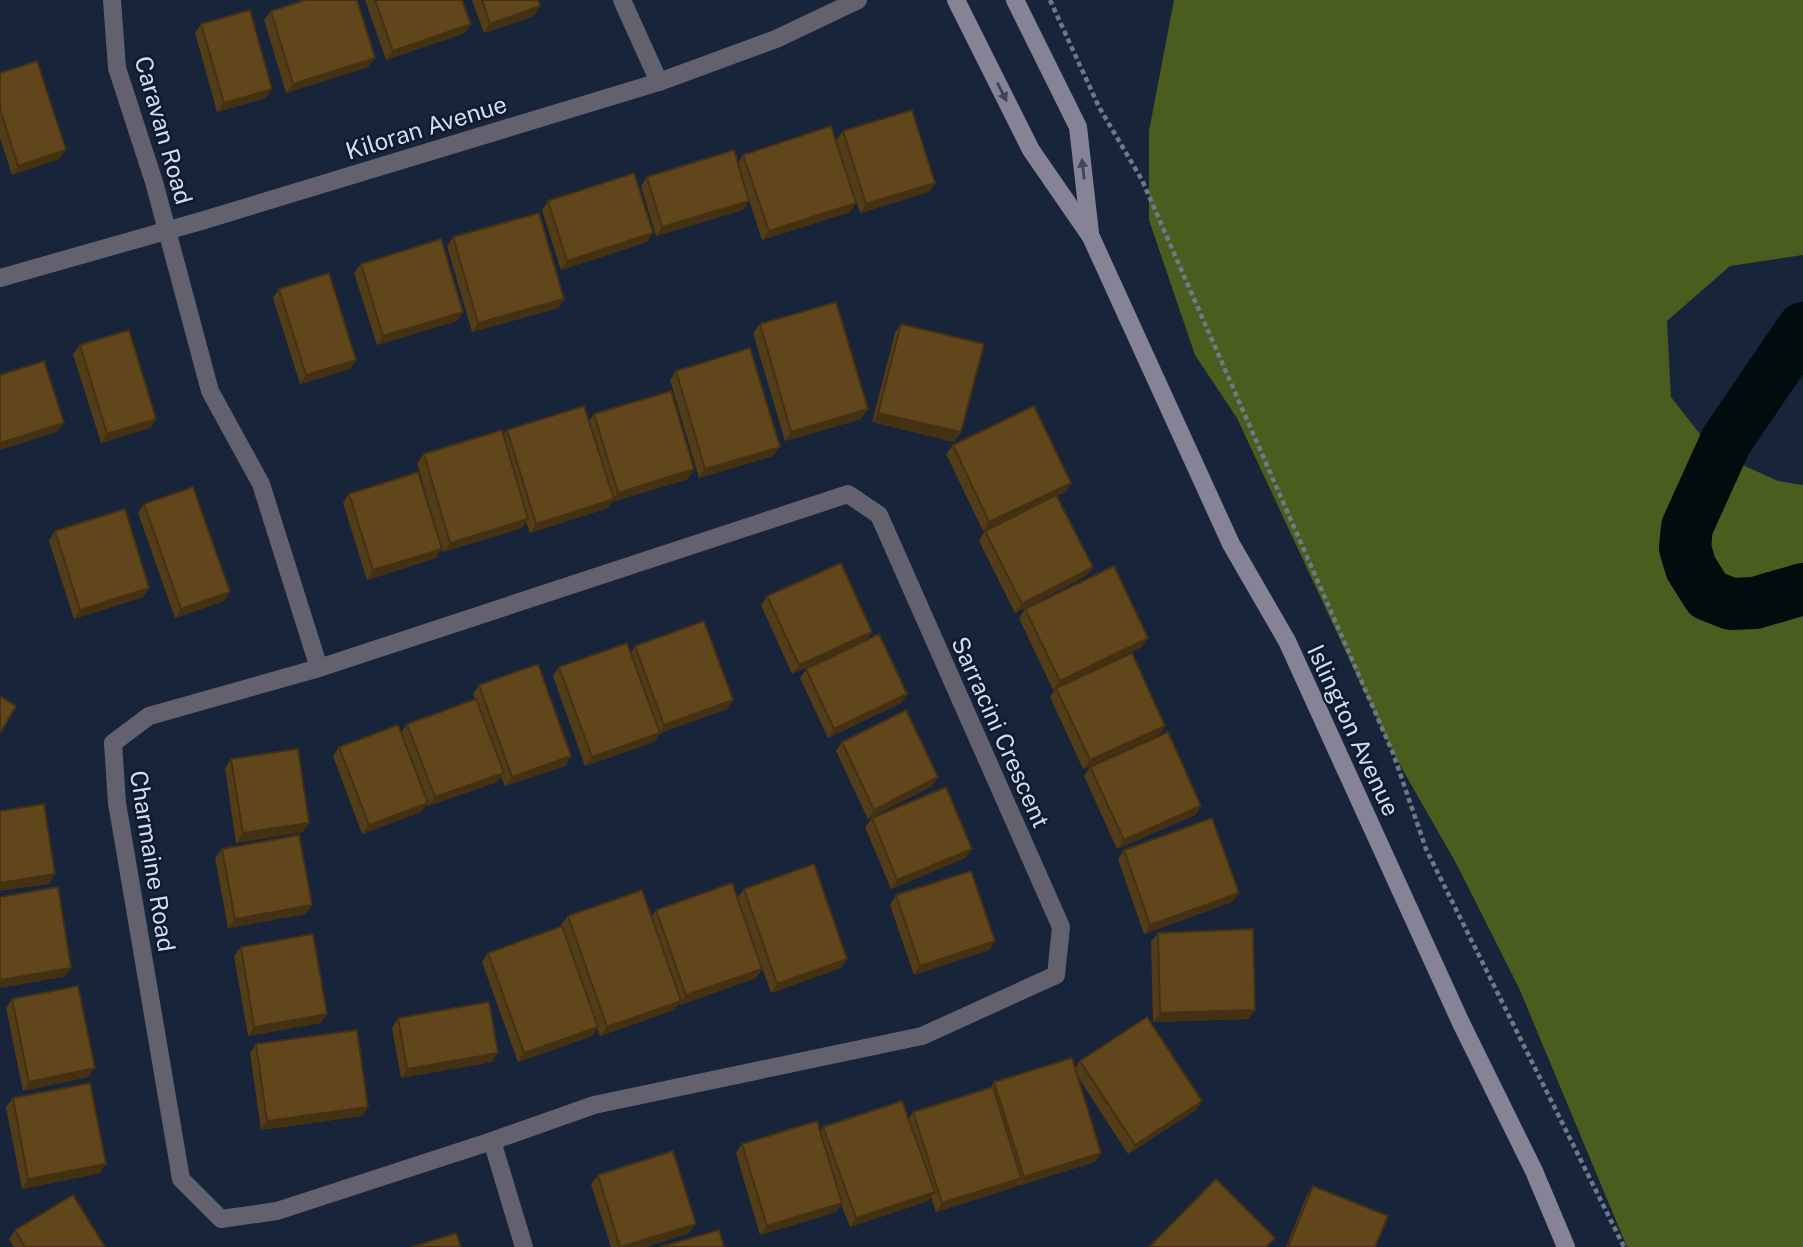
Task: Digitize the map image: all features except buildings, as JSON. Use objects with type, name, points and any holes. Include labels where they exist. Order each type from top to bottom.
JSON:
[{"type":"main road","name":"Islington Avenue","points":[[956,0],[1031,150],[1091,237],[1231,544],[1287,641],[1461,1023],[1534,1171],[1566,1247]]},
{"type":"main road","name":"Islington Avenue","points":[[1015,0],[1078,127],[1091,237]]},
{"type":"street","name":"Caravan Road","points":[[112,0],[117,68],[168,231]]},
{"type":"street","points":[[621,0],[659,82]]},
{"type":"street","name":"Kiloran Avenue","points":[[0,278],[168,231],[659,82],[776,39],[859,0]]},
{"type":"street","points":[[168,231],[210,391],[261,484],[319,668]]},
{"type":"street","name":"Sarracini Crescent","points":[[319,668],[848,494],[879,515],[1061,928],[1056,975],[922,1036],[594,1105],[492,1141]]},
{"type":"street","name":"Charmaine Road","points":[[319,668],[149,716],[113,743],[117,803],[181,1179],[221,1219],[276,1211],[492,1141]]},
{"type":"street","points":[[492,1141],[524,1247]]},
{"type":"path","points":[[1050,0],[1099,107],[1142,180],[1392,753],[1426,849],[1624,1247]]},
{"type":"green space","points":[[1174,0],[1803,0],[1803,255],[1730,266],[1667,321],[1671,397],[1714,452],[1778,481],[1803,485],[1803,1247],[1627,1247],[1519,988],[1456,863],[1393,753],[1237,418],[1195,355],[1149,220],[1149,131]]},
{"type":"waterway","points":[[1803,328],[1726,441],[1687,527],[1685,548],[1691,568],[1708,595],[1731,604],[1755,603],[1803,589]]}]
